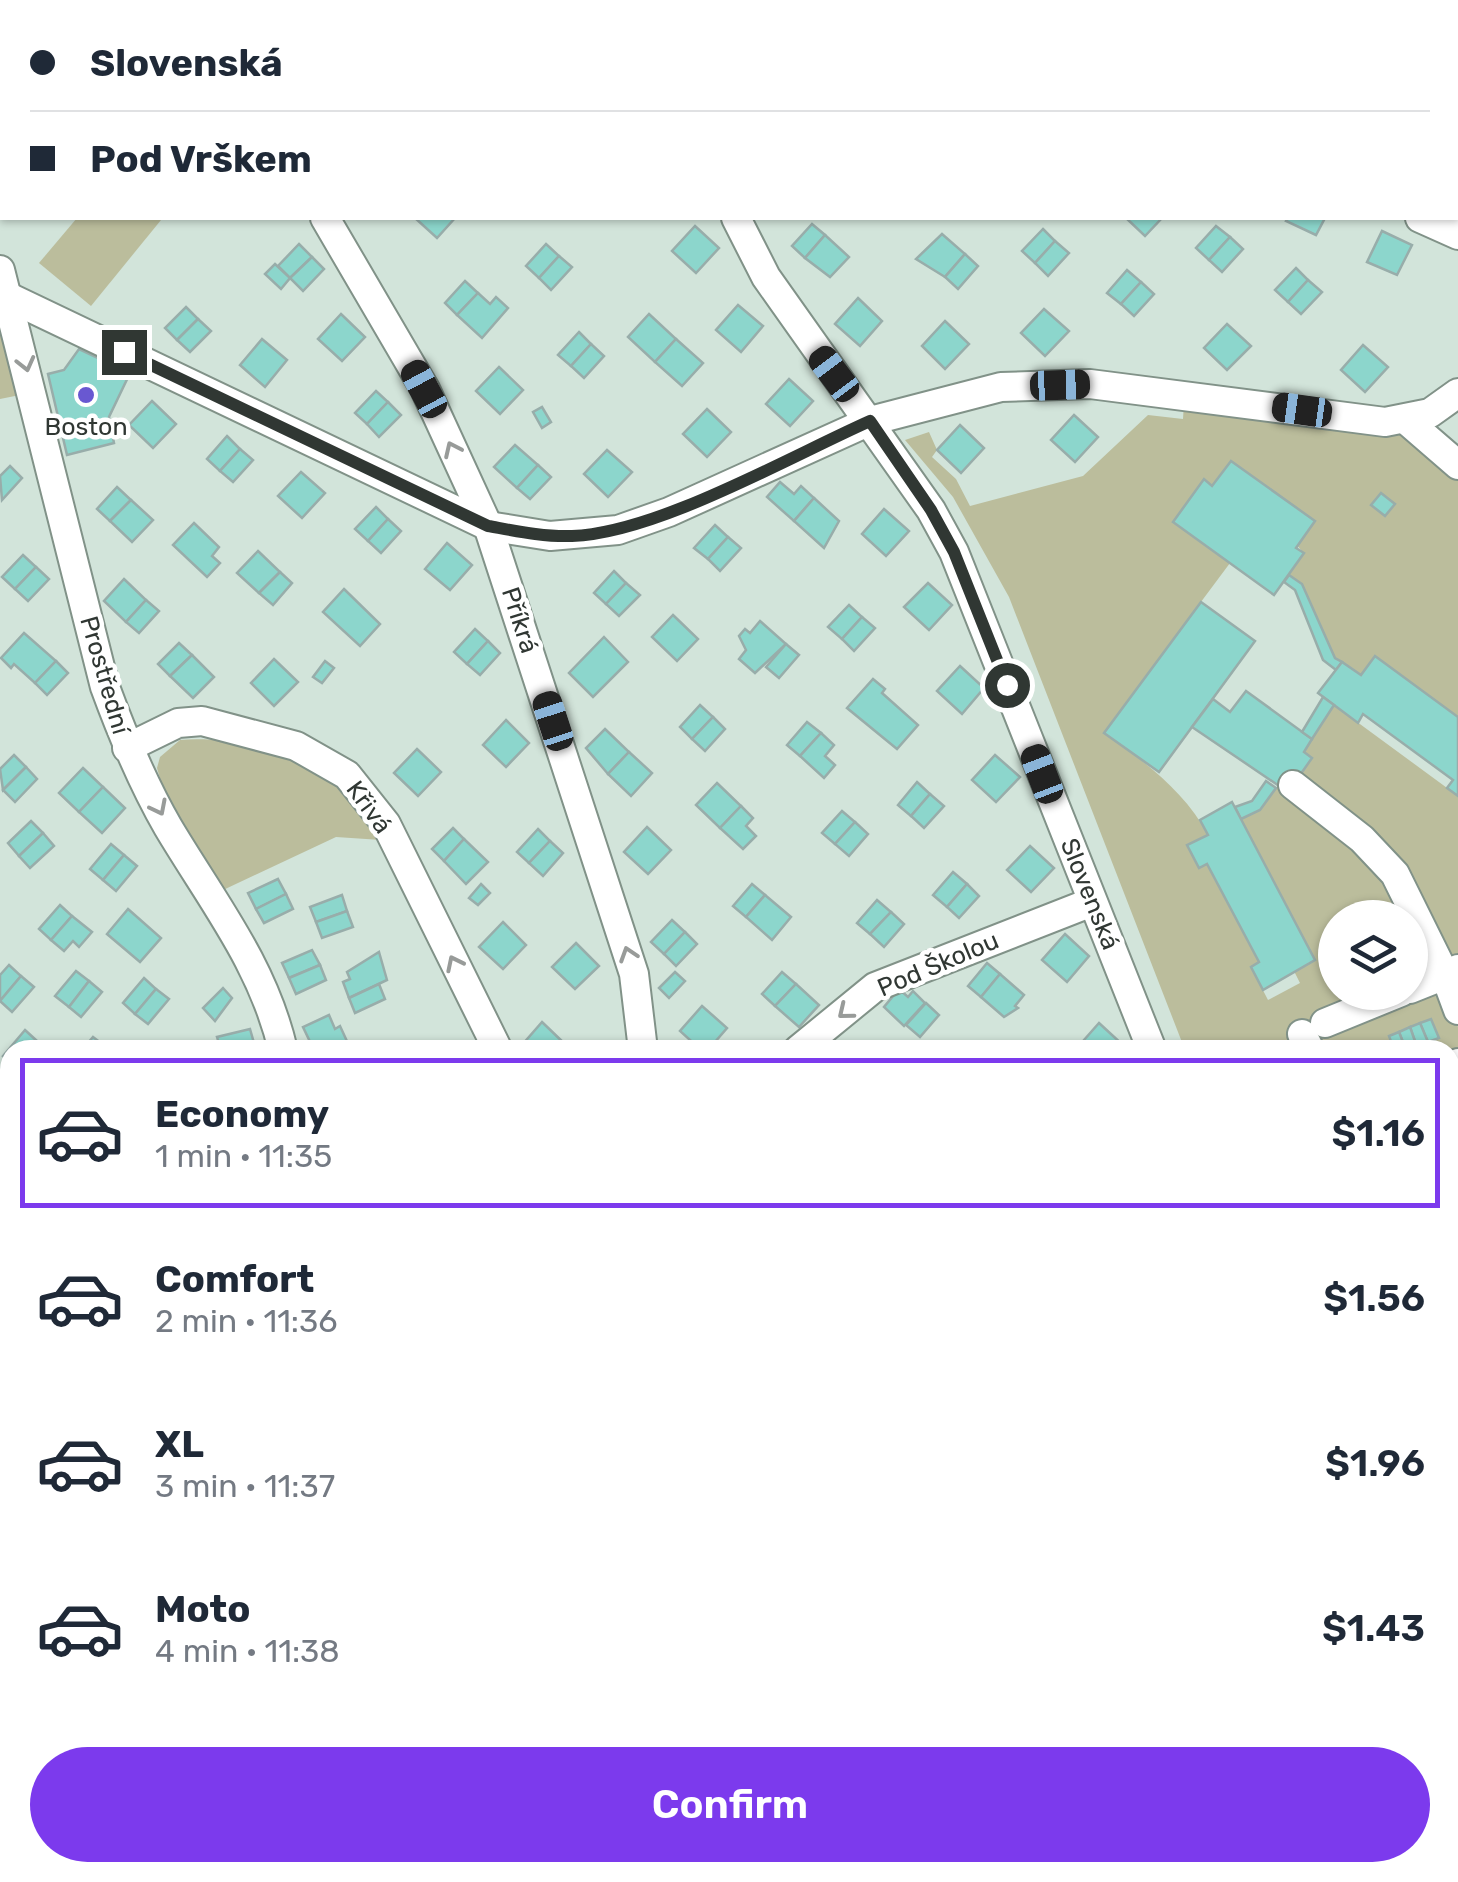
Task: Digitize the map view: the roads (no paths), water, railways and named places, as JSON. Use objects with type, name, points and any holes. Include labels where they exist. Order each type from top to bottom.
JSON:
[{"type":"street","name":"Příkrá","points":[[326,220],[392,327],[488,526],[634,974],[642,1040]]},
{"type":"street","name":"Slovenská","points":[[737,220],[766,277],[931,510],[954,552],[1148,1040]]},
{"type":"street","points":[[1424,220],[1458,236]]},
{"type":"street","name":"Prostřední","points":[[0,270],[105,688],[127,748],[168,826],[258,973],[281,1040]]},
{"type":"street","points":[[4,295],[488,526],[550,536],[618,530],[669,512],[870,421],[1001,387],[1090,384],[1185,393],[1385,422],[1430,413],[1458,393]]},
{"type":"street","points":[[1406,420],[1458,465]]},
{"type":"street","name":"Křivá","points":[[127,748],[178,722],[202,721],[296,746],[348,776],[386,824],[493,1040]]},
{"type":"street","points":[[1293,784],[1362,840],[1396,874],[1452,972],[1458,1010]]},
{"type":"street","name":"Pod Školou","points":[[810,1040],[876,987],[1092,902]]},
{"type":"street","points":[[1428,982],[1452,972]]},
{"type":"street","points":[[1312,1035],[1364,1010]]},
{"type":"place","name":"Boston","points":[[86,395]]}]
